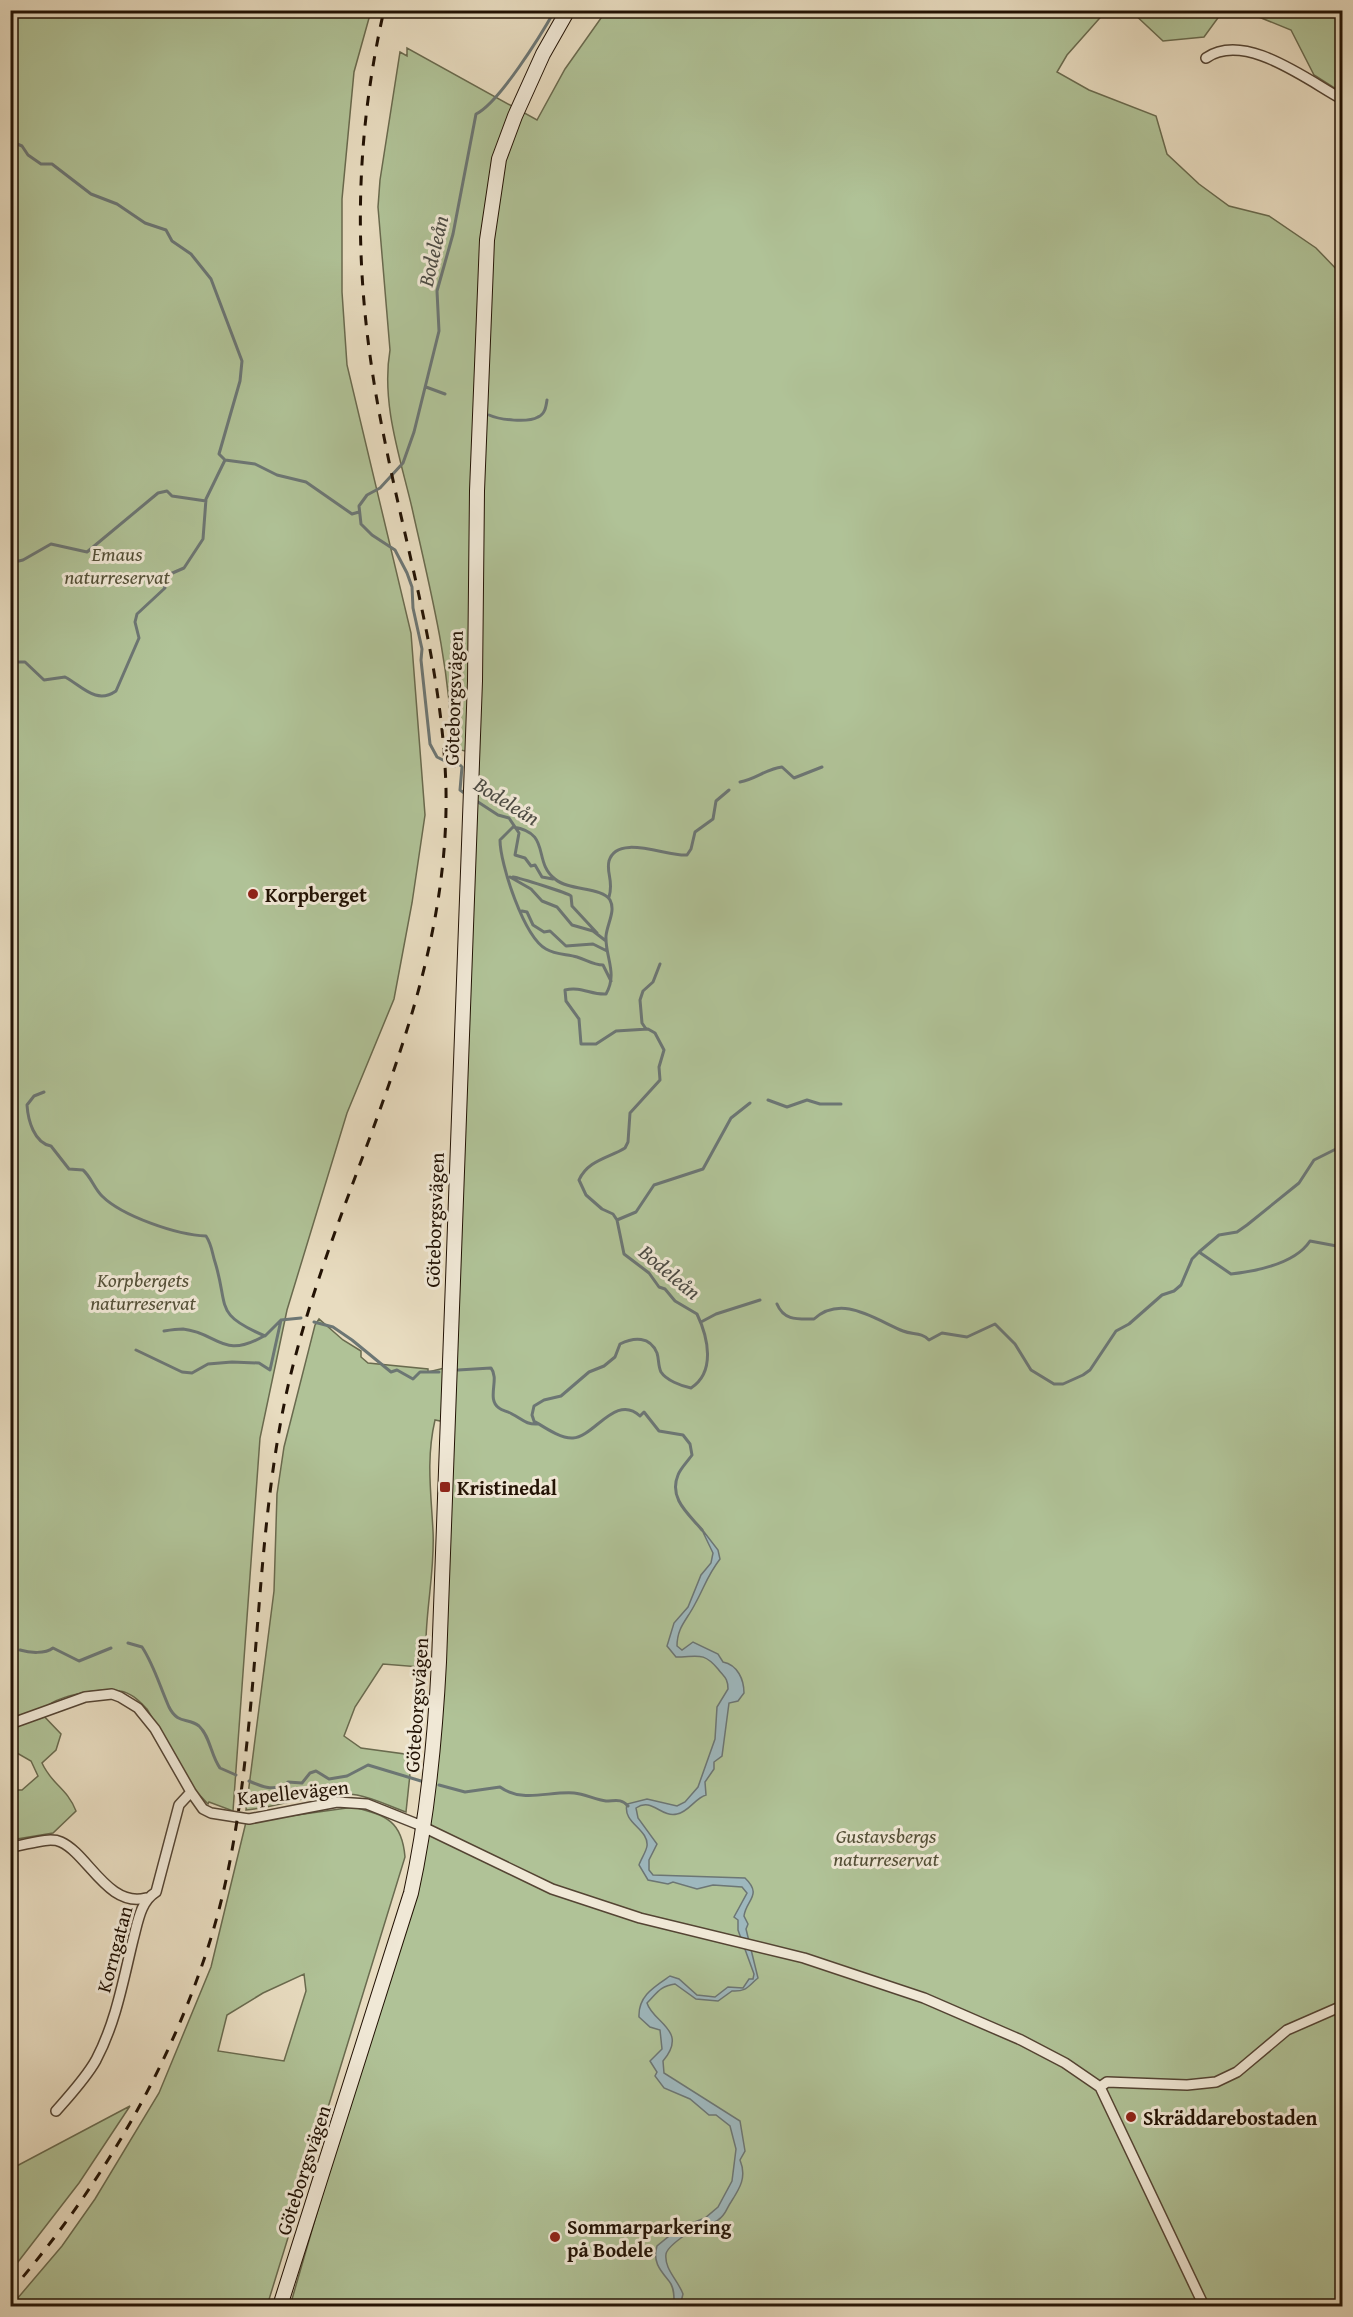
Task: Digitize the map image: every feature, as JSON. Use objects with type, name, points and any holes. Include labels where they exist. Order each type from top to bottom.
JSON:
[{"type":"street","name":"Göteborgsvägen","points":[[280,2307],[411,1893],[425,1828],[435,1736],[439,1662],[487,240],[499,159],[515,116],[543,54],[568,10]]},
{"type":"street","points":[[1206,58],[1223,49],[1238,49],[1267,57],[1342,99]]},
{"type":"street","name":"Kapellevägen","points":[[10,1724],[86,1697],[112,1694],[138,1708],[155,1729],[203,1809],[237,1819],[337,1802],[354,1802],[386,1811],[552,1889],[610,1910],[804,1958],[956,2010],[1065,2063],[1100,2087]]},
{"type":"street","name":"Korngatan","points":[[56,2111],[89,2070],[107,2035],[119,2000],[138,1920],[146,1898],[156,1892],[159,1886],[179,1805],[191,1792]]},
{"type":"street","points":[[10,1847],[49,1840],[60,1842],[93,1875],[112,1888],[131,1899],[146,1898]]},
{"type":"street","points":[[1204,2307],[1100,2087],[1107,2082],[1187,2085],[1216,2082],[1237,2072],[1287,2030],[1342,2006]]},
{"type":"green space","name":"Korpbergets naturreservat","points":[[11,11],[371,11],[354,72],[342,199],[342,292],[347,365],[411,633],[425,815],[412,903],[394,999],[347,1113],[287,1310],[260,1438],[233,1811],[209,1802],[208,1804],[195,1790],[147,1709],[138,1700],[120,1691],[101,1690],[76,1694],[54,1702],[41,1713],[61,1734],[56,1750],[42,1763],[76,1811],[53,1833],[11,1840],[11,1790],[22,1790],[38,1776],[31,1761],[10,1749]]},
{"type":"green space","name":"Gustavsbergs naturreservat","points":[[606,11],[1106,11],[1067,55],[1057,72],[1089,90],[1156,116],[1167,154],[1199,184],[1229,206],[1269,216],[1316,248],[1342,275],[1342,2306],[290,2306],[422,1851],[450,1423],[435,1420],[432,1434],[430,1476],[433,1558],[426,1639],[421,1643],[420,1667],[383,1664],[355,1707],[344,1736],[361,1748],[412,1755],[406,1812],[370,1798],[343,1794],[315,1796],[246,1810],[274,1591],[277,1494],[284,1447],[315,1325],[319,1319],[343,1340],[361,1351],[361,1357],[368,1363],[428,1369],[428,1372],[453,1366],[474,753],[452,748],[447,687],[438,627],[393,430],[388,390],[390,350],[378,207],[380,180],[400,52],[407,56],[407,48],[537,120],[565,69]]},
{"type":"green space","points":[[1131,11],[1223,11],[1204,37],[1163,41]]},
{"type":"green space","points":[[1244,11],[1342,11],[1342,86],[1336,89],[1314,75],[1291,30]]},
{"type":"green space","points":[[354,1807],[384,1817],[391,1822],[400,1835],[405,1857],[267,2306],[11,2306],[62,2246],[95,2199],[159,2093],[211,1967],[246,1822]],"holes":[[[304,1974],[306,1991],[284,2061],[218,2051],[227,2015],[263,1993]]]},
{"type":"green space","points":[[130,2106],[79,2183],[11,2271],[11,2169]]},
{"type":"water","points":[[701,1528],[718,1550],[720,1559],[681,1629],[677,1646],[682,1650],[693,1642],[718,1654],[723,1662],[733,1666],[739,1674],[744,1693],[738,1701],[729,1703],[722,1756],[714,1762],[714,1769],[705,1782],[706,1795],[685,1811],[677,1814],[666,1813],[647,1805],[636,1808],[638,1818],[657,1844],[649,1860],[649,1870],[653,1875],[745,1878],[750,1884],[753,1893],[744,1916],[748,1924],[746,1929],[758,1978],[744,1989],[732,1991],[718,2001],[696,1999],[675,1984],[662,1988],[647,2003],[650,2010],[671,2034],[670,2050],[663,2061],[664,2073],[740,2121],[745,2151],[740,2160],[743,2172],[742,2182],[723,2216],[712,2223],[692,2230],[667,2251],[667,2265],[683,2294],[680,2306],[674,2306],[672,2287],[656,2261],[657,2246],[679,2228],[705,2218],[718,2207],[732,2181],[736,2149],[730,2126],[716,2115],[709,2115],[690,2099],[664,2088],[655,2076],[657,2072],[650,2061],[662,2049],[660,2030],[650,2027],[639,2017],[639,2010],[648,1993],[670,1976],[679,1979],[697,1995],[715,1997],[728,1987],[743,1988],[749,1979],[753,1979],[754,1974],[738,1930],[738,1920],[734,1917],[747,1893],[742,1887],[713,1885],[697,1889],[673,1882],[668,1884],[648,1880],[639,1865],[647,1846],[647,1840],[628,1816],[627,1811],[627,1804],[647,1799],[677,1806],[685,1802],[698,1787],[715,1739],[717,1707],[728,1689],[726,1680],[713,1663],[704,1657],[676,1657],[667,1646],[674,1623],[688,1607],[701,1575],[711,1563],[713,1553]]},
{"type":"waterway","name":"Bodeleån","points":[[467,795],[460,790],[462,767],[437,757],[430,744],[421,660],[422,649],[413,608],[412,587],[407,573],[395,550],[372,535],[361,524],[359,506],[367,495],[380,488],[403,463],[414,432],[439,331],[437,291],[453,234],[476,114],[496,97],[507,83],[555,10]]},
{"type":"waterway","points":[[10,141],[22,146],[28,155],[41,164],[52,164],[91,194],[117,204],[145,223],[166,230],[172,241],[191,254],[211,279],[242,361],[240,381],[219,454],[225,460],[255,464],[277,475],[306,482],[352,514],[359,512]]},
{"type":"waterway","points":[[426,387],[445,394]]},
{"type":"waterway","points":[[489,415],[514,420],[533,419],[544,412],[547,400]]},
{"type":"waterway","points":[[10,670],[16,662],[25,662],[44,680],[65,677],[89,693],[102,696],[116,691],[139,638],[135,622],[137,614],[165,588],[161,578],[184,568],[203,539],[206,499],[225,460]]},
{"type":"waterway","points":[[10,563],[23,560],[51,544],[87,552],[158,493],[167,491],[172,496],[206,501]]},
{"type":"waterway","points":[[10,686],[12,717]]},
{"type":"waterway","points":[[740,782],[782,767],[794,778],[822,767]]},
{"type":"waterway","points":[[609,897],[611,886],[608,865],[614,853],[632,847],[687,855],[691,849],[695,832],[713,819],[716,801],[729,790]]},
{"type":"waterway","points":[[475,800],[498,815],[509,818],[519,833],[515,855],[525,858],[531,866],[535,865],[542,877],[553,879]]},
{"type":"waterway","name":"Bodeleån","points":[[513,827],[533,835],[544,864],[555,879],[568,886],[600,893],[606,896],[612,904],[606,936],[611,979],[606,994],[576,989],[565,990],[566,1001],[579,1019],[581,1044],[596,1044],[616,1031],[648,1029],[655,1033],[664,1050],[659,1067],[660,1080],[630,1113],[628,1142],[625,1148],[593,1164],[579,1180],[586,1195],[602,1209],[613,1214],[617,1220],[624,1254],[649,1273],[659,1287],[665,1289],[675,1301],[697,1314],[707,1343],[708,1354],[704,1373],[691,1388],[663,1375],[657,1353],[650,1343],[636,1339],[625,1342],[620,1344],[615,1357],[604,1366],[589,1372],[561,1396],[544,1400],[534,1406],[532,1415],[534,1421],[568,1438],[581,1436],[605,1418],[622,1410],[631,1410],[640,1416],[644,1412],[659,1431],[683,1435],[690,1444],[692,1455],[679,1473],[676,1492],[686,1512],[702,1530]]},
{"type":"waterway","points":[[513,827],[500,840],[501,851],[515,899],[530,930],[538,942],[550,951],[603,965],[611,981]]},
{"type":"waterway","points":[[510,877],[531,889],[542,901],[557,907],[572,925],[593,931],[606,941]]},
{"type":"waterway","points":[[513,877],[571,896],[572,906],[597,933]]},
{"type":"waterway","points":[[522,911],[527,912],[533,925],[544,932],[550,931],[566,946],[593,944],[607,951]]},
{"type":"waterway","points":[[646,1029],[642,1023],[640,1000],[643,991],[653,982],[660,964]]},
{"type":"waterway","points":[[44,1092],[34,1096],[27,1105],[36,1136],[51,1146],[69,1169],[83,1170],[102,1196],[123,1211],[166,1228],[206,1236],[212,1249],[223,1299],[230,1315],[248,1328],[265,1336],[281,1320],[301,1318]]},
{"type":"waterway","points":[[768,1100],[787,1107],[807,1100],[820,1104],[841,1104]]},
{"type":"waterway","points":[[617,1220],[636,1212],[654,1185],[703,1169],[731,1118],[750,1103]]},
{"type":"waterway","points":[[777,1304],[783,1314],[797,1319],[814,1319],[825,1312],[836,1309],[858,1311],[929,1340],[942,1333],[967,1337],[995,1324],[1015,1344],[1031,1370],[1054,1384],[1063,1384],[1090,1370],[1116,1331],[1129,1324],[1162,1295],[1174,1291],[1181,1285],[1192,1259],[1199,1252],[1219,1235],[1237,1232],[1247,1225],[1299,1183],[1314,1160],[1342,1146]]},
{"type":"waterway","points":[[1199,1252],[1231,1274],[1252,1271],[1285,1261],[1303,1249],[1310,1241],[1342,1247]]},
{"type":"waterway","points":[[701,1322],[716,1314],[760,1300]]},
{"type":"waterway","points":[[136,1350],[182,1372],[192,1373],[208,1364],[232,1362],[259,1363],[270,1370],[281,1320]]},
{"type":"waterway","points":[[314,1322],[333,1327],[391,1372],[397,1370],[413,1379],[420,1372],[439,1372]]},
{"type":"waterway","points":[[164,1331],[183,1329],[195,1331],[221,1343],[239,1346],[264,1336]]},
{"type":"waterway","points":[[458,1370],[491,1368],[494,1378],[495,1404],[527,1423],[538,1424]]},
{"type":"waterway","points":[[128,1643],[142,1647],[172,1713],[180,1719],[199,1726],[206,1735],[220,1768],[236,1775]]},
{"type":"waterway","points":[[20,1650],[37,1652],[53,1648],[79,1661],[111,1648]]},
{"type":"waterway","points":[[249,1781],[275,1788],[285,1786],[288,1782],[302,1783],[310,1773],[316,1771],[329,1779],[347,1776],[368,1765],[421,1781]]},
{"type":"waterway","points":[[439,1785],[465,1792],[500,1787],[508,1792],[526,1795],[574,1793],[606,1801],[620,1801],[628,1806]]},
{"type":"railway","points":[[10,2292],[73,2213],[128,2127],[174,2036],[194,1989],[210,1941],[229,1868],[241,1792],[272,1474],[288,1386],[308,1311],[386,1092],[410,1019],[430,945],[442,868],[446,789],[443,744],[431,656],[374,383],[362,276],[360,224],[366,118],[373,64],[384,10]]},
{"type":"place","name":"Korpberget","points":[[253,894]]},
{"type":"place","name":"Kristinedal","points":[[445,1487]]},
{"type":"place","name":"Skräddarebostaden","points":[[1131,2117]]},
{"type":"place","name":"Sommarparkering på Bodele","points":[[555,2237]]},
{"type":"park label","name":"Emaus naturreservat","points":[[117,564]]}]
